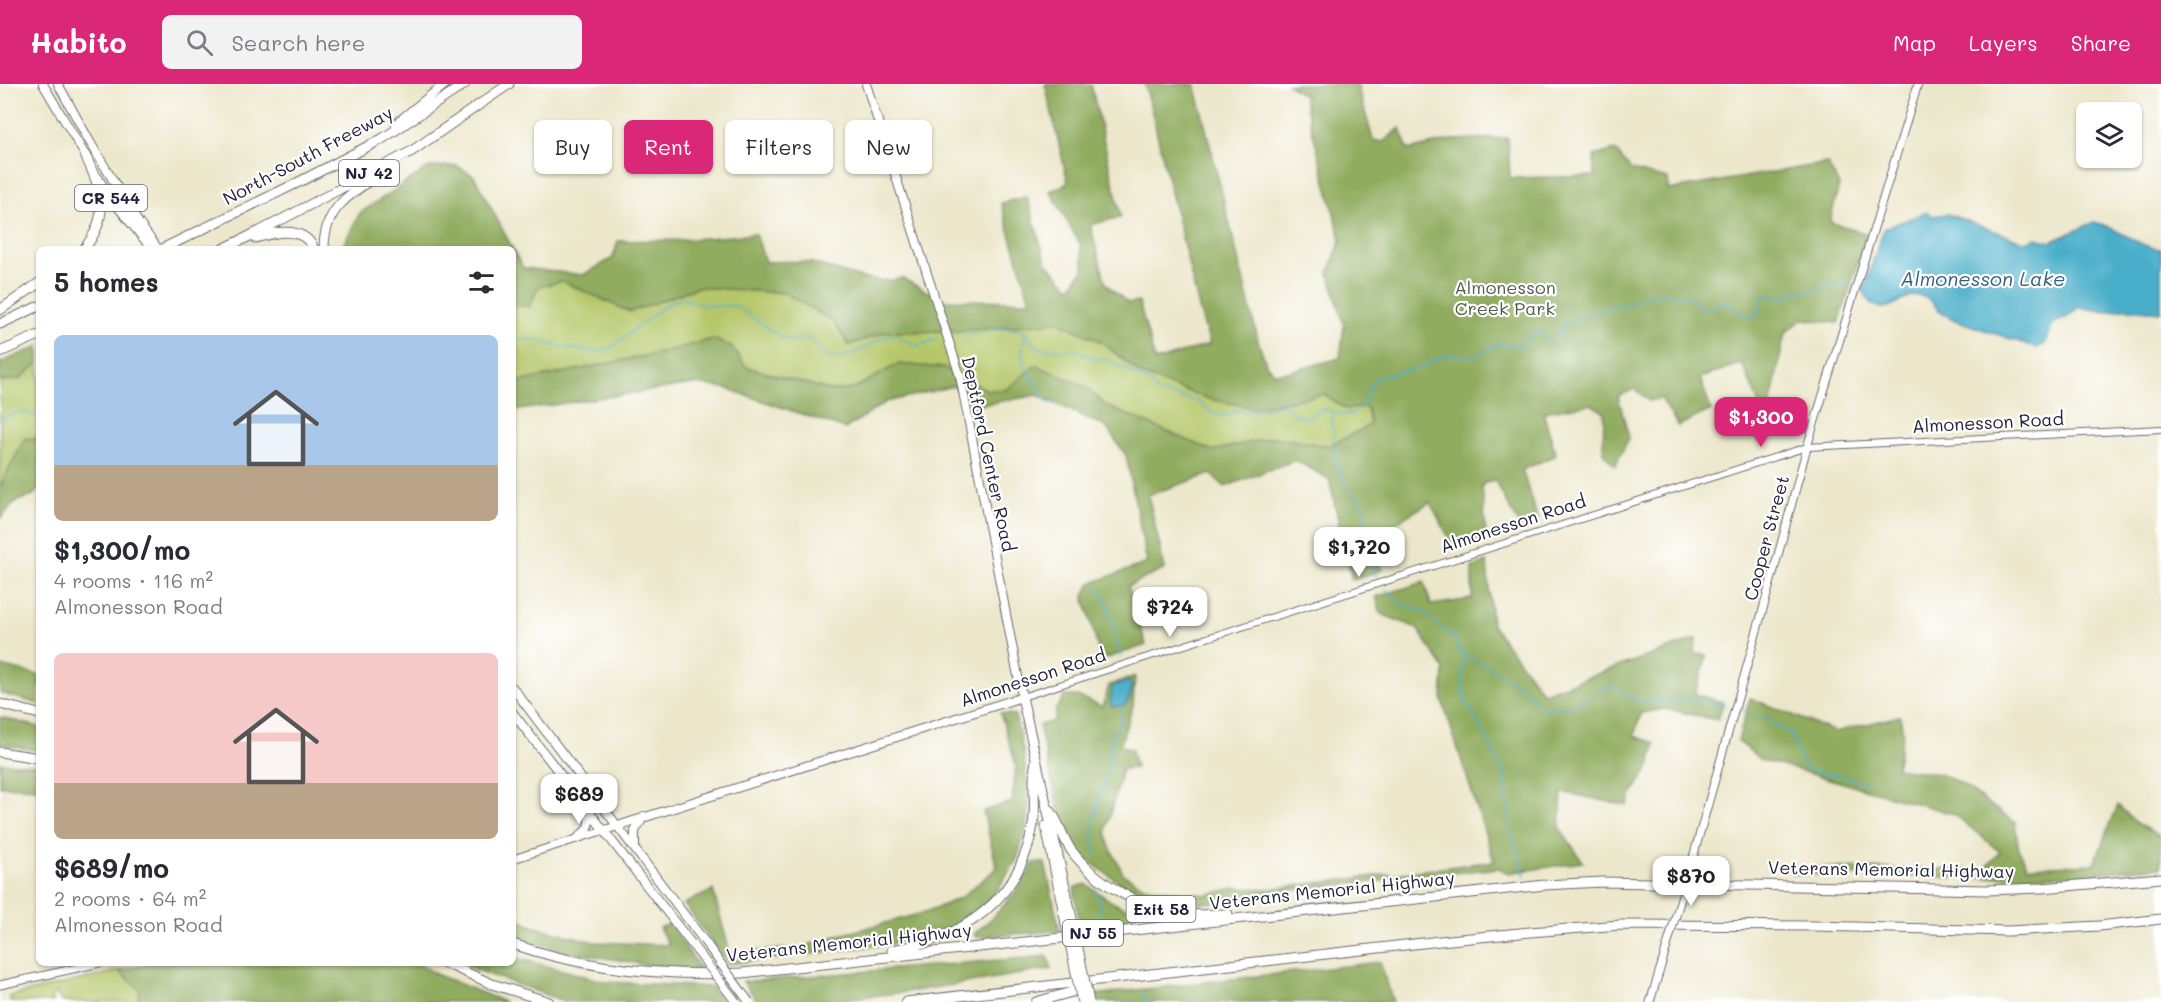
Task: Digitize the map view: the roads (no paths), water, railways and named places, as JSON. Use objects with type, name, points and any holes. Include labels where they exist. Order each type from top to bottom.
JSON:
[{"type":"highway","points":[[382,139],[401,119],[445,84]]},
{"type":"highway","name":"North-South Freeway","points":[[167,246],[208,228],[382,139],[465,84]]},
{"type":"highway","name":"NJ 42","points":[[229,246],[412,151],[509,84]]},
{"type":"highway","points":[[324,246],[326,230],[334,210],[350,194],[412,151]]},
{"type":"highway","points":[[85,155],[102,198],[100,222],[86,246]]},
{"type":"highway","points":[[232,246],[258,237],[287,232],[302,235],[313,246]]},
{"type":"highway","points":[[0,310],[36,285]]},
{"type":"highway","points":[[0,324],[36,307]]},
{"type":"highway","points":[[0,352],[36,336]]},
{"type":"highway","points":[[1022,697],[1040,782],[1040,797],[1067,909],[1082,1002]]},
{"type":"highway","points":[[0,704],[36,713]]},
{"type":"highway","points":[[0,752],[36,758]]},
{"type":"highway","points":[[870,959],[879,952],[933,941],[957,931],[982,915],[999,898],[1018,870],[1029,841],[1035,810],[1033,776],[1036,761]]},
{"type":"highway","name":"Exit 58","points":[[1040,782],[1049,809],[1067,909],[1089,1002]]},
{"type":"highway","name":"Exit 58","points":[[1049,809],[1071,849],[1093,873],[1124,894],[1152,906],[1180,914],[1195,915],[1317,908]]},
{"type":"highway","name":"Veterans Memorial Highway","points":[[516,945],[582,963],[656,973],[742,972],[1534,886],[1602,882],[1988,890],[2053,888],[2161,878]]},
{"type":"highway","points":[[906,1002],[1462,939],[1621,925],[1814,926],[2008,931],[2099,926],[2161,919]]},
{"type":"highway","points":[[452,966],[492,984],[549,1002]]},
{"type":"highway","points":[[1036,1002],[1116,979]]},
{"type":"main road","name":"CR 544","points":[[43,84],[109,196],[150,246]]},
{"type":"main road","name":"CR 544","points":[[58,84],[142,228],[157,246]]},
{"type":"main road","name":"Deptford Center Road","points":[[866,84],[960,376],[1022,697]]},
{"type":"main road","name":"Cooper Street","points":[[1650,1002],[1694,854],[1807,447],[1918,84]]},
{"type":"main road","points":[[516,692],[749,1002]]},
{"type":"main road","name":"Almonesson Road","points":[[516,859],[644,816],[1022,697]]},
{"type":"main road","points":[[516,717],[736,1002]]},
{"type":"main road","points":[[577,839],[588,828],[590,811]]},
{"type":"main road","points":[[635,851],[635,831],[644,816]]},
{"type":"main road","points":[[0,984],[86,966]]},
{"type":"street","name":"Almonesson Road","points":[[1022,697],[1807,447],[2161,429]]},
{"type":"water","name":"Almonesson Lake","points":[[1927,212],[1933,216],[1946,214],[1953,216],[2025,242],[2037,238],[2051,242],[2094,222],[2144,245],[2161,249],[2161,312],[2126,309],[2106,312],[2079,307],[2066,318],[2054,323],[2045,344],[2037,348],[1955,320],[1920,296],[1913,296],[1892,306],[1877,307],[1870,302],[1863,291],[1884,228]]},
{"type":"water","points":[[1129,681],[1132,690],[1127,702],[1125,705],[1112,707],[1110,702],[1113,685]]},
{"type":"waterway","points":[[964,336],[1014,329],[1029,335],[1031,342],[1042,349],[1078,351],[1097,359],[1110,361],[1151,383],[1156,392],[1197,401],[1212,413],[1223,416],[1239,410],[1251,413],[1283,404],[1295,415],[1307,418],[1323,409],[1341,414],[1352,414],[1362,407],[1371,385],[1379,376],[1421,368],[1444,355],[1478,356],[1497,344],[1521,346],[1536,330],[1541,332],[1546,341],[1553,342],[1564,324],[1583,314],[1610,306],[1629,304],[1645,296],[1666,293],[1685,296],[1693,299],[1703,311],[1724,301],[1742,314],[1751,317],[1759,313],[1762,297],[1769,295],[1782,298],[1796,292],[1828,285],[1850,284]]},
{"type":"waterway","points":[[516,340],[531,339],[556,346],[600,352],[614,346],[660,309],[671,302],[683,299],[707,306],[736,306],[782,338],[794,341],[805,338],[812,341],[826,357],[848,355],[887,337],[898,336],[917,346],[937,339]]},
{"type":"waterway","points":[[1025,333],[1022,351],[1024,364],[1044,398],[1056,404]]},
{"type":"waterway","points":[[1332,411],[1338,469],[1344,482],[1363,505],[1368,533],[1363,556],[1378,578]]},
{"type":"waterway","points":[[0,420],[20,412],[36,416]]},
{"type":"waterway","points":[[1096,586],[1108,604],[1121,657]]},
{"type":"waterway","points":[[1386,589],[1402,604],[1423,611],[1454,637],[1459,649],[1467,657],[1487,665],[1510,681],[1522,686],[1544,710],[1582,703],[1598,692],[1614,686],[1627,696],[1643,701],[1694,700],[1725,706]]},
{"type":"waterway","points":[[1463,654],[1465,701],[1484,732],[1504,773],[1512,832],[1525,877]]},
{"type":"waterway","points":[[1095,855],[1092,826],[1108,771],[1112,737],[1121,719],[1123,705]]},
{"type":"waterway","points":[[1742,710],[1751,716],[1766,716],[1774,724],[1790,733],[1802,764],[1809,770],[1866,783]]},
{"type":"waterway","points":[[1096,889],[1100,903],[1099,924]]},
{"type":"waterway","points":[[1142,994],[1147,1002]]},
{"type":"park label","name":"Almonesson Creek Park","points":[[1505,298]]}]
